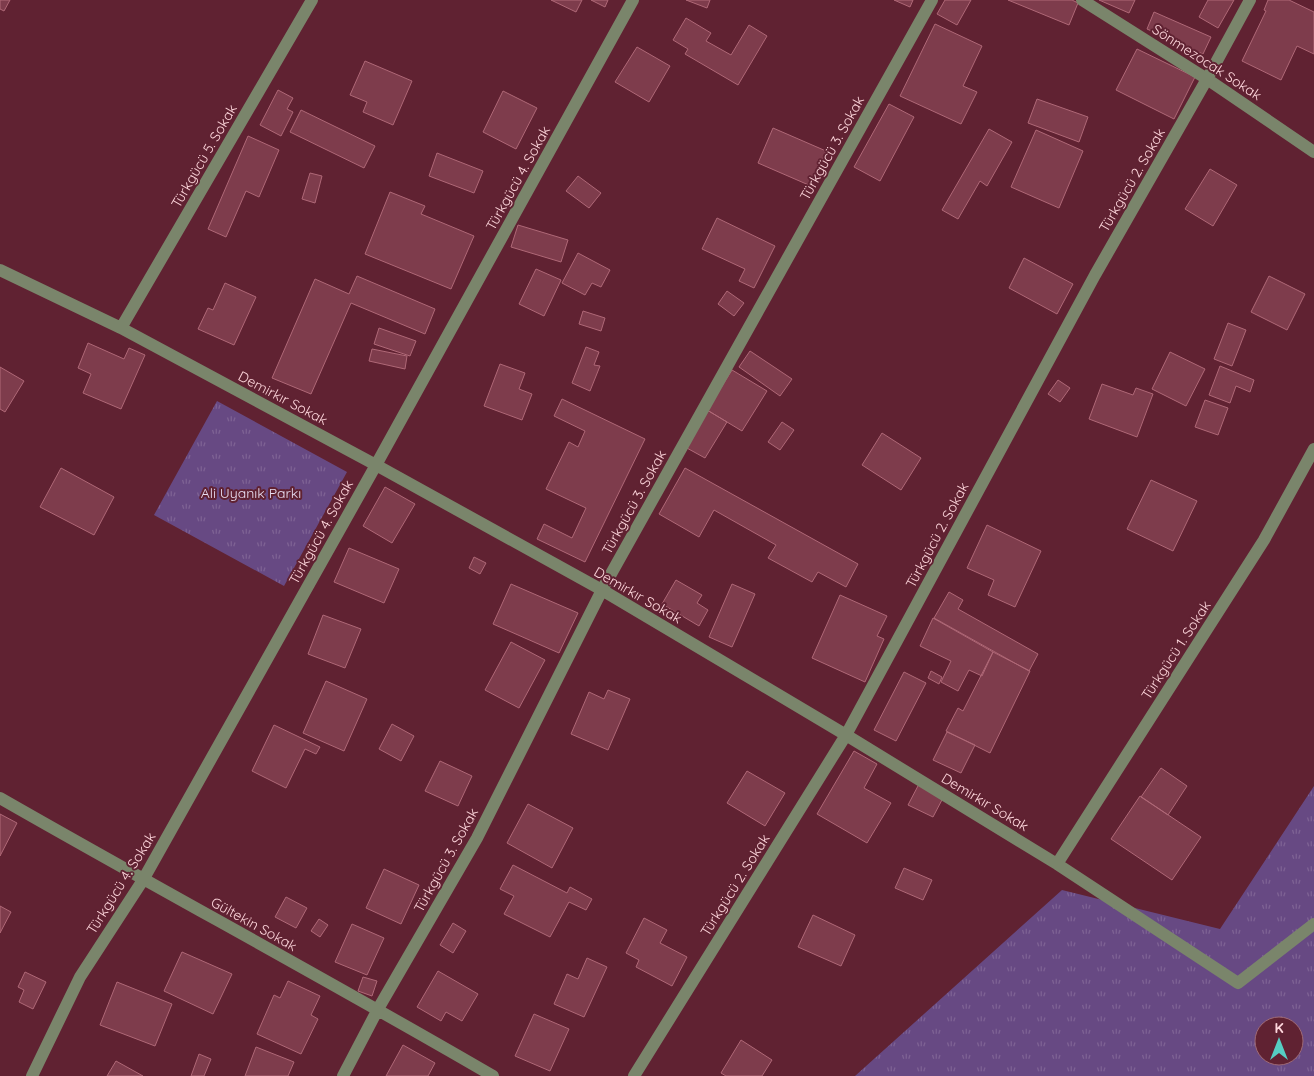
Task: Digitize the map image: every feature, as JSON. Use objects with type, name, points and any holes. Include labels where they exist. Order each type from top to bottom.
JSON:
[{"type":"street","name":"Türkgücü 5. Sokak","points":[[121,328],[312,0]]},
{"type":"street","name":"Türkgücü 4. Sokak","points":[[32,1076],[80,977],[143,880],[376,465],[633,0]]},
{"type":"street","name":"Türkgücü 3. Sokak","points":[[344,1076],[378,1009],[477,838],[602,590],[932,0]]},
{"type":"street","name":"Sönmezocak Sokak","points":[[1082,0],[1208,79],[1314,152]]},
{"type":"street","name":"Türkgücü 2. Sokak","points":[[634,1076],[846,735],[1095,275],[1208,79],[1250,0]]},
{"type":"street","name":"Demirkır Sokak","points":[[2,276],[121,328],[376,465],[602,590],[846,735],[1057,864],[1238,983],[1314,924]]},
{"type":"street","name":"Türkgücü 1. Sokak","points":[[1057,864],[1264,540],[1314,449]]},
{"type":"street","name":"Gültekin Sokak","points":[[0,798],[143,880],[378,1009],[493,1076]]},
{"type":"green space","name":"Ali Uyanık Parkı","points":[[217,401],[347,472],[284,586],[154,515]]},
{"type":"green space","points":[[1314,786],[1314,1076],[855,1076],[1062,890],[1220,929]]},
{"type":"building","points":[[0,0],[10,0],[4,11],[0,9]]},
{"type":"building","points":[[551,0],[582,0],[576,12]]},
{"type":"building","points":[[591,0],[608,0],[605,7]]},
{"type":"building","points":[[686,0],[710,0],[707,8]]},
{"type":"building","points":[[894,0],[913,0],[910,7]]},
{"type":"building","points":[[945,0],[971,0],[957,25],[937,14]]},
{"type":"building","points":[[1008,0],[1072,0],[1078,3],[1069,25]]},
{"type":"building","points":[[1099,0],[1135,0],[1129,13]]},
{"type":"building","points":[[1208,0],[1234,0],[1218,28],[1199,17]]},
{"type":"building","points":[[1268,0],[1289,0],[1314,12],[1314,54],[1297,46],[1281,80],[1242,61],[1266,11],[1264,10]]},
{"type":"building","points":[[1154,12],[1211,37],[1203,54],[1147,29]]},
{"type":"building","points":[[686,18],[711,33],[706,41],[731,55],[749,25],[767,36],[738,85],[685,54],[688,49],[673,40]]},
{"type":"building","points":[[935,24],[982,46],[963,86],[977,92],[961,124],[900,96]]},
{"type":"building","points":[[637,47],[670,66],[649,102],[615,82]]},
{"type":"building","points":[[1137,49],[1195,77],[1174,119],[1116,90]]},
{"type":"building","points":[[365,61],[412,81],[393,125],[363,112],[367,102],[350,95]]},
{"type":"building","points":[[278,90],[293,98],[287,109],[293,112],[281,136],[260,125]]},
{"type":"building","points":[[503,91],[537,108],[516,149],[483,132]]},
{"type":"building","points":[[1037,99],[1088,117],[1079,142],[1028,123]]},
{"type":"building","points":[[889,104],[914,117],[880,181],[854,167]]},
{"type":"building","points":[[301,110],[375,146],[364,168],[290,132]]},
{"type":"building","points":[[773,128],[826,151],[811,186],[758,163]]},
{"type":"building","points":[[989,129],[1012,142],[987,186],[980,181],[958,219],[942,210]]},
{"type":"building","points":[[1036,130],[1083,151],[1059,208],[1011,187]]},
{"type":"building","points":[[248,136],[279,150],[259,197],[246,191],[226,237],[208,229]]},
{"type":"building","points":[[437,153],[483,171],[474,193],[429,176]]},
{"type":"building","points":[[1210,169],[1237,185],[1213,226],[1185,209]]},
{"type":"building","points":[[310,173],[322,176],[315,203],[302,199]]},
{"type":"building","points":[[578,176],[601,193],[589,208],[566,191]]},
{"type":"building","points":[[390,192],[425,206],[421,214],[474,236],[451,289],[365,254]]},
{"type":"building","points":[[717,218],[775,246],[754,288],[739,281],[745,269],[702,249]]},
{"type":"building","points":[[518,225],[568,240],[561,262],[511,247]]},
{"type":"building","points":[[578,253],[610,270],[601,287],[592,283],[585,295],[562,283]]},
{"type":"building","points":[[1024,258],[1073,284],[1057,314],[1009,288]]},
{"type":"building","points":[[536,269],[561,280],[544,316],[519,304]]},
{"type":"building","points":[[357,276],[435,309],[425,334],[351,303],[311,394],[272,378],[315,279],[349,294]]},
{"type":"building","points":[[1269,276],[1305,294],[1287,330],[1251,312]]},
{"type":"building","points":[[225,283],[256,297],[234,345],[198,329],[208,308],[213,310]]},
{"type":"building","points":[[727,291],[744,303],[734,316],[718,304]]},
{"type":"building","points":[[583,311],[605,318],[601,331],[579,324]]},
{"type":"building","points":[[1228,323],[1246,330],[1232,366],[1214,359]]},
{"type":"building","points":[[379,328],[416,341],[410,356],[374,344]]},
{"type":"building","points":[[88,343],[124,359],[129,348],[145,355],[121,409],[83,393],[91,374],[78,368]]},
{"type":"building","points":[[586,347],[599,352],[594,365],[600,366],[590,391],[572,383]]},
{"type":"building","points":[[372,349],[407,356],[405,369],[369,361]]},
{"type":"building","points":[[750,351],[792,379],[780,396],[739,367]]},
{"type":"building","points":[[1170,352],[1205,369],[1186,406],[1152,389]]},
{"type":"building","points":[[500,364],[525,373],[519,389],[532,394],[522,420],[484,406]]},
{"type":"building","points":[[1220,366],[1254,380],[1250,392],[1236,386],[1230,403],[1209,395]]},
{"type":"building","points":[[0,367],[24,381],[5,412],[0,409]]},
{"type":"building","points":[[732,370],[767,391],[742,431],[707,410]]},
{"type":"building","points":[[1058,380],[1070,388],[1060,402],[1048,394]]},
{"type":"building","points":[[1102,384],[1133,395],[1136,388],[1153,394],[1137,437],[1089,419]]},
{"type":"building","points":[[562,399],[645,439],[585,562],[537,539],[544,524],[572,538],[586,508],[546,489],[569,442],[578,447],[585,431],[554,416]]},
{"type":"building","points":[[1205,400],[1228,408],[1218,435],[1195,427]]},
{"type":"building","points":[[707,410],[727,422],[705,458],[685,447]]},
{"type":"building","points":[[782,422],[794,430],[780,450],[768,442]]},
{"type":"building","points":[[882,433],[921,458],[901,490],[862,465]]},
{"type":"building","points":[[61,468],[114,497],[94,535],[40,507]]},
{"type":"building","points":[[685,468],[858,564],[846,587],[818,572],[812,582],[768,558],[776,545],[714,510],[699,537],[659,514]]},
{"type":"building","points":[[1151,480],[1197,501],[1173,551],[1127,529]]},
{"type":"building","points":[[385,487],[415,504],[392,543],[363,526]]},
{"type":"building","points":[[987,525],[1041,551],[1015,607],[988,595],[994,580],[967,568]]},
{"type":"building","points":[[349,548],[399,569],[384,603],[334,582]]},
{"type":"building","points":[[474,557],[486,563],[480,574],[469,568]]},
{"type":"building","points":[[676,580],[702,595],[697,603],[708,610],[699,626],[662,604]]},
{"type":"building","points":[[511,584],[578,613],[559,653],[493,624]]},
{"type":"building","points":[[732,584],[755,594],[732,647],[709,637]]},
{"type":"building","points":[[949,592],[963,600],[958,609],[1038,654],[1029,671],[934,618]]},
{"type":"building","points":[[840,595],[887,616],[877,636],[884,639],[865,682],[812,658]]},
{"type":"building","points":[[323,615],[361,629],[345,668],[308,654]]},
{"type":"building","points":[[933,618],[993,652],[982,676],[969,670],[958,691],[941,682],[951,661],[920,646]]},
{"type":"building","points":[[511,642],[545,660],[519,708],[485,690]]},
{"type":"building","points":[[993,652],[1030,671],[990,753],[946,731],[958,708],[963,711]]},
{"type":"building","points":[[931,671],[942,677],[939,684],[928,678]]},
{"type":"building","points":[[904,672],[926,683],[896,741],[874,730]]},
{"type":"building","points":[[326,681],[367,699],[344,751],[303,733]]},
{"type":"building","points":[[608,690],[630,699],[608,750],[571,734],[589,692],[604,699]]},
{"type":"building","points":[[392,724],[414,736],[401,761],[379,749]]},
{"type":"building","points":[[274,725],[320,747],[316,754],[305,749],[286,788],[252,771]]},
{"type":"building","points":[[947,732],[975,745],[961,773],[933,760]]},
{"type":"building","points":[[854,751],[877,764],[864,788],[891,803],[867,843],[817,814]]},
{"type":"building","points":[[440,761],[472,776],[458,806],[425,791]]},
{"type":"building","points":[[1161,768],[1187,786],[1168,815],[1141,797]]},
{"type":"building","points":[[747,771],[785,793],[765,826],[727,803]]},
{"type":"building","points":[[919,784],[944,796],[933,817],[908,805]]},
{"type":"building","points":[[1140,796],[1201,837],[1172,880],[1111,839]]},
{"type":"building","points":[[528,804],[573,828],[552,868],[507,843]]},
{"type":"building","points":[[0,814],[17,823],[0,856]]},
{"type":"building","points":[[513,865],[567,893],[570,887],[592,899],[586,910],[569,902],[550,937],[504,914],[514,896],[500,889]]},
{"type":"building","points":[[904,868],[932,880],[923,900],[895,888]]},
{"type":"building","points":[[384,869],[419,885],[401,924],[366,908]]},
{"type":"building","points":[[286,897],[307,908],[296,928],[275,917]]},
{"type":"building","points":[[0,906],[11,912],[0,933]]},
{"type":"building","points":[[813,915],[855,935],[841,966],[798,947]]},
{"type":"building","points":[[644,918],[667,930],[660,943],[687,957],[672,986],[636,967],[639,960],[626,953]]},
{"type":"building","points":[[319,919],[328,925],[320,937],[311,931]]},
{"type":"building","points":[[453,923],[466,931],[453,953],[440,945]]},
{"type":"building","points":[[352,924],[384,938],[367,975],[335,962]]},
{"type":"building","points":[[182,952],[232,974],[213,1014],[164,991]]},
{"type":"building","points":[[587,958],[607,967],[584,1017],[554,1004],[567,974],[578,979]]},
{"type":"building","points":[[438,971],[478,994],[462,1021],[446,1012],[441,1021],[417,1007]]},
{"type":"building","points":[[25,972],[46,982],[33,1009],[19,1002],[24,990],[18,987]]},
{"type":"building","points":[[363,977],[377,981],[372,996],[358,991]]},
{"type":"building","points":[[288,981],[320,996],[311,1015],[318,1019],[301,1054],[257,1034],[274,995],[280,998]]},
{"type":"building","points":[[117,982],[172,1004],[155,1046],[100,1025]]},
{"type":"building","points":[[534,1014],[569,1029],[550,1071],[515,1056]]},
{"type":"building","points":[[741,1040],[772,1060],[762,1076],[726,1076],[721,1073]]},
{"type":"building","points":[[403,1045],[435,1063],[428,1076],[386,1076]]},
{"type":"building","points":[[256,1047],[294,1062],[288,1076],[245,1076]]},
{"type":"building","points":[[199,1054],[211,1059],[204,1076],[191,1076]]},
{"type":"building","points":[[116,1061],[143,1076],[107,1076]]}]
